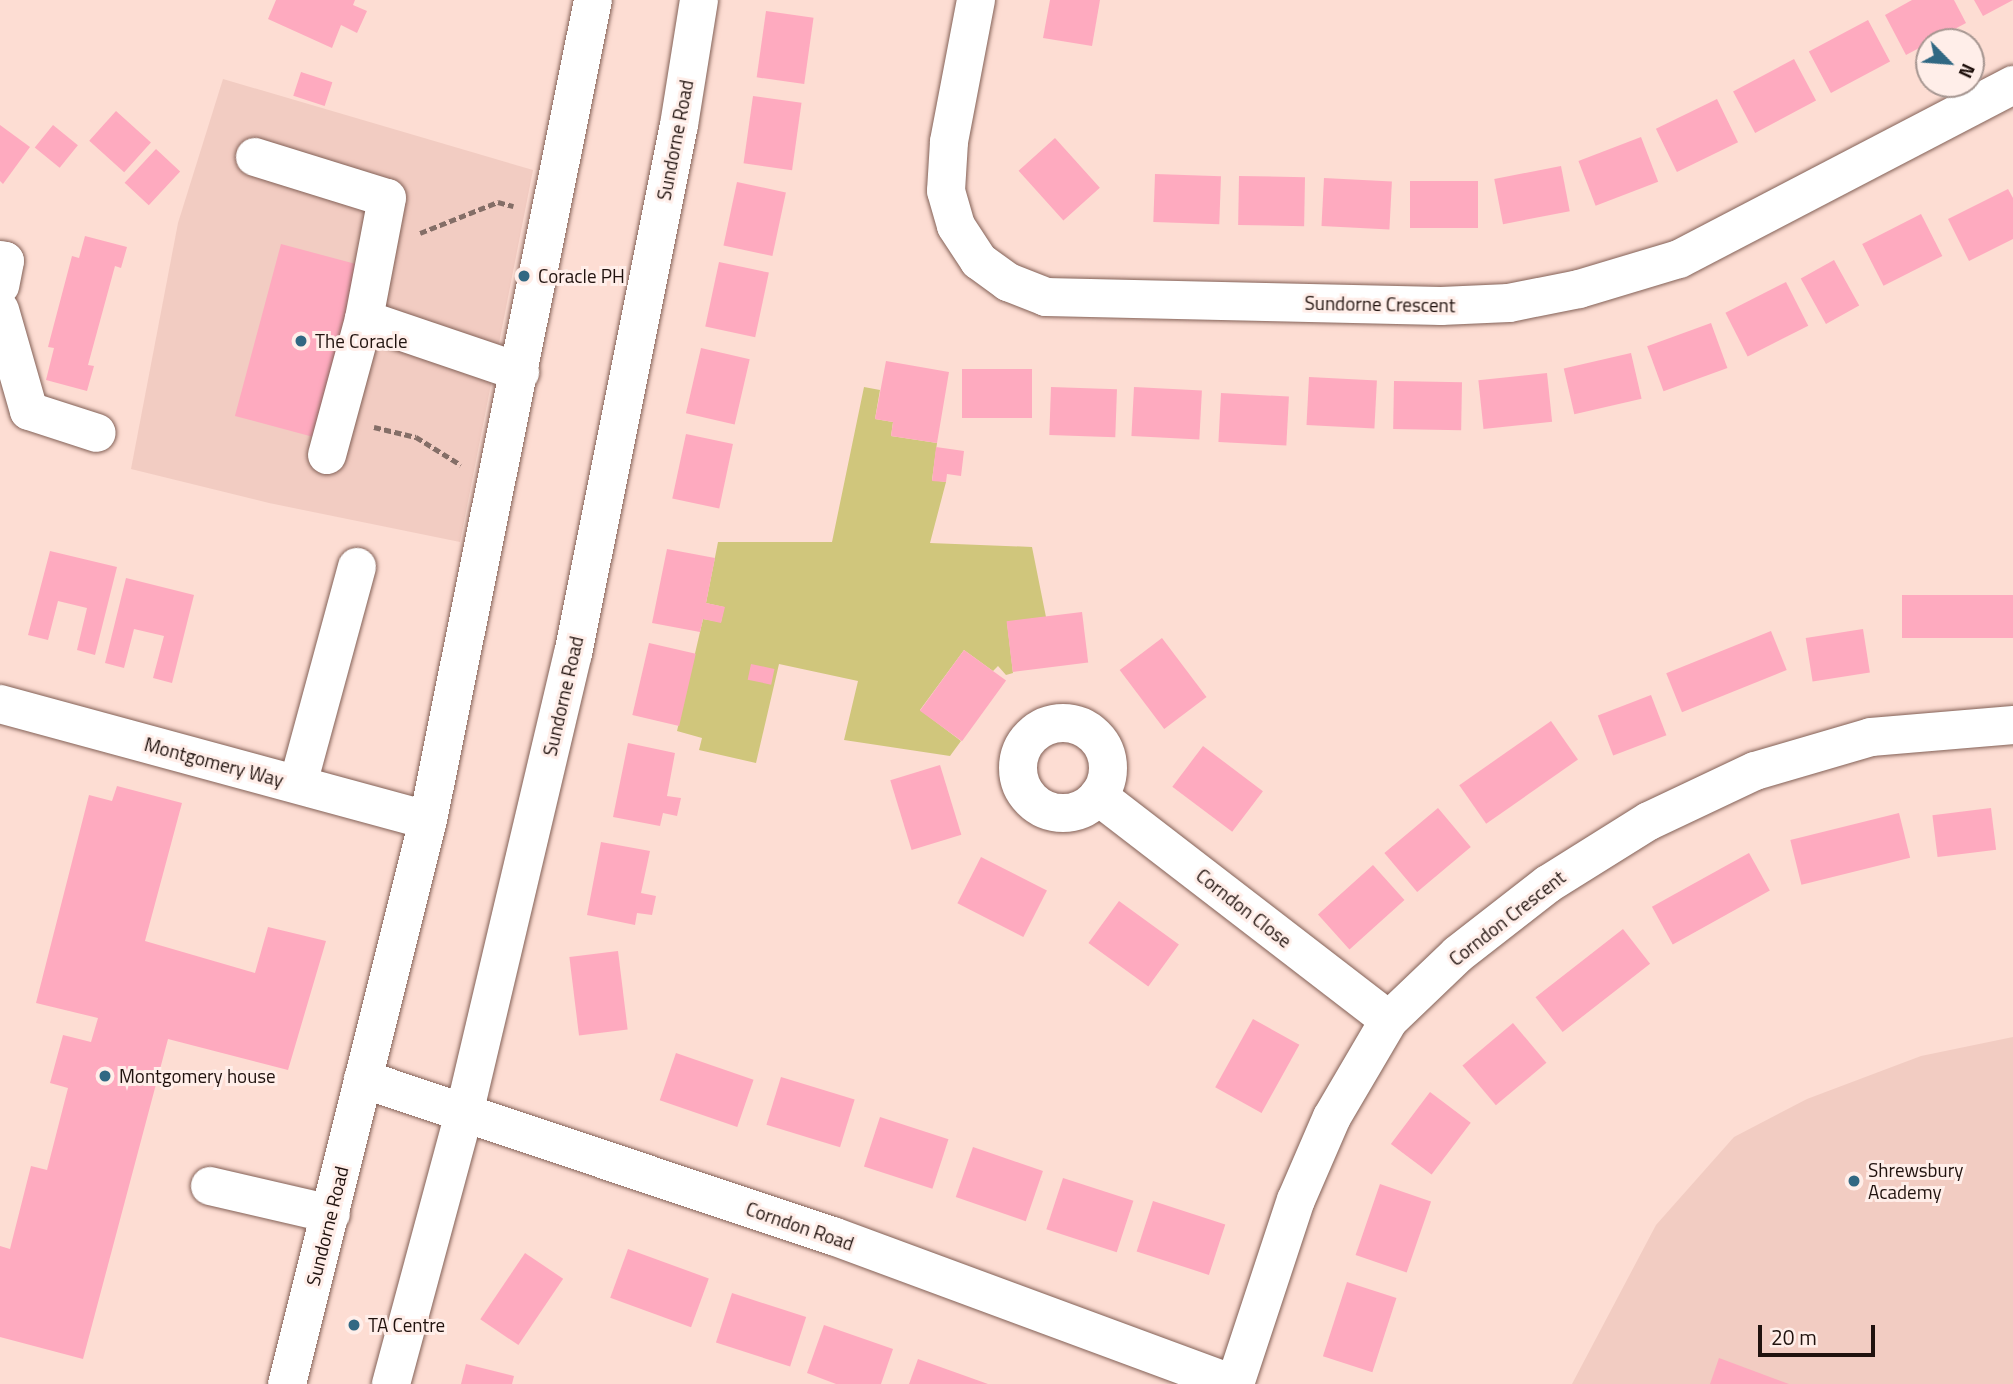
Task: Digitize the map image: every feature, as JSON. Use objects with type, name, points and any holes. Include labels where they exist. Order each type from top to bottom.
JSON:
[{"type":"street","name":"Sundorne Road","points":[[287,1384],[428,820],[593,0]]},
{"type":"street","name":"Sundorne Road","points":[[391,1384],[464,1114],[573,654],[676,139],[699,0]]},
{"type":"street","name":"Sundorne Crescent","points":[[976,0],[949,142],[946,191],[956,226],[979,261],[1009,282],[1046,297],[1441,306],[1509,303],[1579,289],[1679,259],[2013,85]]},
{"type":"street","points":[[255,157],[387,198],[364,320],[327,455]]},
{"type":"street","points":[[0,310],[29,411],[97,433]]},
{"type":"street","points":[[364,320],[520,372]]},
{"type":"street","points":[[298,784],[357,567]]},
{"type":"street","name":"Montgomery Way","points":[[0,706],[428,820]]},
{"type":"street","name":"Corndon Crescent","points":[[1234,1384],[1296,1200],[1332,1117],[1389,1020],[1458,954],[1548,884],[1649,821],[1755,771],[1871,737],[2013,725]]},
{"type":"street","name":"Corndon Close","points":[[1098,796],[1389,1020]]},
{"type":"street","name":"Corndon Road","points":[[363,1079],[833,1236],[1234,1384]]},
{"type":"street","points":[[210,1186],[331,1214]]},
{"type":"path","points":[[383,222],[419,234],[498,202],[551,215]]},
{"type":"path","points":[[337,419],[416,437],[455,464],[498,477]]},
{"type":"shaded area","points":[[223,79],[533,170],[460,542],[269,503],[131,469],[178,223]]},
{"type":"shaded area","points":[[864,387],[880,390],[875,419],[893,422],[891,436],[937,443],[932,480],[946,482],[930,543],[1032,547],[1046,617],[1007,622],[1013,673],[1006,675],[998,666],[993,671],[964,650],[920,710],[961,741],[950,756],[844,740],[858,681],[779,664],[756,763],[699,750],[702,738],[677,731],[703,619],[721,622],[724,607],[706,603],[718,542],[832,542]]},
{"type":"shaded area","name":"Shrewsbury Academy","points":[[2013,1037],[2013,1384],[1572,1384],[1656,1225],[1734,1137],[1807,1099],[1921,1056]]},
{"type":"building","points":[[276,0],[355,0],[353,5],[367,11],[357,33],[341,25],[332,48],[268,19]]},
{"type":"building","points":[[1050,0],[1100,0],[1092,46],[1043,38]]},
{"type":"building","points":[[1912,0],[1954,0],[1966,23],[1957,28],[1915,28],[1915,50],[1906,55],[1885,15]]},
{"type":"building","points":[[1974,0],[2013,0],[1983,16]]},
{"type":"building","points":[[766,11],[814,18],[804,84],[757,77]]},
{"type":"building","points":[[1868,20],[1890,61],[1831,93],[1809,51]]},
{"type":"building","points":[[1794,59],[1816,100],[1755,133],[1733,91]]},
{"type":"building","points":[[301,72],[332,82],[325,106],[293,96]]},
{"type":"building","points":[[753,96],[802,103],[792,170],[744,163]]},
{"type":"building","points":[[1717,99],[1738,142],[1677,172],[1656,129]]},
{"type":"building","points":[[116,111],[151,142],[124,172],[89,141]]},
{"type":"building","points":[[0,125],[30,147],[3,184],[0,181]]},
{"type":"building","points":[[53,125],[78,145],[60,168],[35,148]]},
{"type":"building","points":[[1641,137],[1658,182],[1596,206],[1578,161]]},
{"type":"building","points":[[1055,138],[1100,188],[1063,221],[1019,171]]},
{"type":"building","points":[[156,149],[180,172],[149,205],[125,183]]},
{"type":"building","points":[[1561,166],[1570,211],[1503,224],[1494,179]]},
{"type":"building","points":[[1155,174],[1221,176],[1219,224],[1153,222]]},
{"type":"building","points":[[1239,176],[1305,177],[1304,226],[1238,225]]},
{"type":"building","points":[[1324,178],[1392,182],[1389,229],[1321,226]]},
{"type":"building","points":[[1410,181],[1478,181],[1478,228],[1410,228]]},
{"type":"building","points":[[737,182],[786,192],[772,256],[723,246]]},
{"type":"building","points":[[2008,189],[2013,198],[2013,239],[1969,261],[1948,219]]},
{"type":"building","points":[[1921,214],[1942,256],[1884,286],[1862,244]]},
{"type":"building","points":[[85,236],[127,247],[121,268],[115,266],[88,365],[94,366],[87,391],[46,380],[54,348],[48,347],[72,256],[79,258]]},
{"type":"building","name":"The Coracle","points":[[281,244],[366,267],[320,439],[235,416]]},
{"type":"building","points":[[1834,260],[1859,305],[1826,324],[1801,278]]},
{"type":"building","points":[[719,262],[769,273],[755,337],[705,327]]},
{"type":"building","points":[[1786,282],[1808,326],[1748,357],[1725,313]]},
{"type":"building","points":[[1711,323],[1727,368],[1664,391],[1647,346]]},
{"type":"building","points":[[701,348],[750,359],[735,425],[686,413]]},
{"type":"building","points":[[1631,353],[1642,399],[1574,414],[1564,369]]},
{"type":"building","points":[[886,361],[949,372],[937,443],[891,436],[893,422],[875,419]]},
{"type":"building","points":[[962,369],[1032,369],[1032,418],[962,418]]},
{"type":"building","points":[[1547,373],[1552,422],[1483,429],[1478,380]]},
{"type":"building","points":[[1309,377],[1377,381],[1374,428],[1306,425]]},
{"type":"building","points":[[1394,381],[1462,382],[1461,430],[1393,429]]},
{"type":"building","points":[[1051,387],[1117,389],[1115,437],[1049,435]]},
{"type":"building","points":[[1134,387],[1202,391],[1199,439],[1131,436]]},
{"type":"building","points":[[1221,393],[1289,397],[1286,445],[1218,442]]},
{"type":"building","points":[[686,434],[733,444],[719,509],[672,499]]},
{"type":"building","points":[[936,447],[964,451],[961,476],[947,474],[946,482],[932,481]]},
{"type":"building","points":[[667,549],[715,558],[706,603],[725,607],[721,623],[703,619],[700,632],[652,623]]},
{"type":"building","points":[[50,551],[117,567],[95,655],[77,650],[87,608],[58,601],[48,640],[28,635]]},
{"type":"building","points":[[126,578],[194,595],[172,683],[153,678],[164,636],[134,629],[124,668],[105,663]]},
{"type":"building","points":[[1902,595],[2013,595],[2013,638],[1902,638]]},
{"type":"building","points":[[1082,612],[1088,663],[1013,672],[1007,621]]},
{"type":"building","points":[[1863,629],[1870,672],[1813,682],[1806,638]]},
{"type":"building","points":[[1771,631],[1787,670],[1682,712],[1666,673]]},
{"type":"building","points":[[1162,638],[1207,697],[1164,729],[1120,670]]},
{"type":"building","points":[[649,643],[696,654],[679,726],[632,715]]},
{"type":"building","points":[[964,650],[1006,681],[962,741],[920,711]]},
{"type":"building","points":[[751,664],[774,669],[771,685],[748,680]]},
{"type":"building","points":[[1651,695],[1666,735],[1613,756],[1598,715]]},
{"type":"building","points":[[1551,721],[1578,760],[1486,824],[1459,785]]},
{"type":"building","points":[[628,743],[675,753],[667,796],[681,798],[677,816],[663,813],[660,826],[613,817]]},
{"type":"building","points":[[1203,746],[1263,791],[1232,832],[1172,787]]},
{"type":"building","points":[[940,765],[961,835],[912,850],[890,780]]},
{"type":"building","name":"Montgomery house","points":[[117,786],[182,803],[145,941],[255,973],[268,927],[326,941],[288,1070],[168,1039],[83,1359],[0,1337],[0,1246],[10,1249],[31,1166],[47,1170],[68,1088],[50,1083],[63,1035],[91,1042],[98,1018],[36,1003],[89,795],[112,801]]},
{"type":"building","points":[[1438,808],[1471,847],[1417,892],[1384,853]]},
{"type":"building","points":[[1991,808],[1996,850],[1938,857],[1932,815]]},
{"type":"building","points":[[1899,813],[1910,858],[1801,885],[1790,840]]},
{"type":"building","points":[[601,842],[650,851],[641,893],[656,896],[652,915],[637,913],[635,925],[587,915]]},
{"type":"building","points":[[1749,853],[1770,891],[1673,944],[1652,907]]},
{"type":"building","points":[[981,857],[1047,891],[1023,937],[957,903]]},
{"type":"building","points":[[1373,865],[1404,900],[1349,949],[1318,915]]},
{"type":"building","points":[[1119,901],[1179,944],[1148,987],[1088,943]]},
{"type":"building","points":[[1623,929],[1650,964],[1563,1032],[1536,997]]},
{"type":"building","points":[[618,951],[628,1029],[579,1035],[569,957]]},
{"type":"building","points":[[1253,1019],[1299,1045],[1262,1113],[1215,1087]]},
{"type":"building","points":[[1513,1023],[1546,1063],[1496,1105],[1462,1065]]},
{"type":"building","points":[[676,1053],[754,1080],[737,1127],[660,1100]]},
{"type":"building","points":[[781,1077],[855,1100],[840,1147],[766,1125]]},
{"type":"building","points":[[1430,1092],[1471,1123],[1432,1175],[1391,1144]]},
{"type":"building","points":[[880,1117],[948,1139],[932,1189],[864,1166]]},
{"type":"building","points":[[973,1147],[1043,1171],[1026,1221],[956,1197]]},
{"type":"building","points":[[1063,1178],[1133,1201],[1117,1252],[1046,1229]]},
{"type":"building","points":[[1380,1184],[1431,1202],[1407,1272],[1356,1255]]},
{"type":"building","points":[[1153,1201],[1225,1224],[1209,1275],[1137,1251]]},
{"type":"building","points":[[628,1249],[709,1278],[691,1327],[610,1298]]},
{"type":"building","points":[[525,1253],[563,1279],[518,1345],[480,1319]]},
{"type":"building","points":[[1347,1282],[1396,1298],[1372,1372],[1323,1356]]},
{"type":"building","points":[[732,1293],[806,1317],[790,1367],[716,1342]]},
{"type":"building","points":[[824,1325],[893,1349],[881,1384],[836,1384],[807,1373]]},
{"type":"building","points":[[1719,1358],[1789,1384],[1710,1384]]},
{"type":"building","points":[[918,1359],[988,1384],[909,1384]]},
{"type":"building","points":[[466,1364],[514,1376],[512,1384],[461,1384]]},
{"type":"place","name":"Coracle PH","points":[[524,276]]},
{"type":"place","name":"The Coracle","points":[[301,341]]},
{"type":"place","name":"Montgomery house","points":[[105,1076]]},
{"type":"place","name":"Shrewsbury Academy","points":[[1854,1181]]},
{"type":"place","name":"TA Centre","points":[[354,1325]]}]
